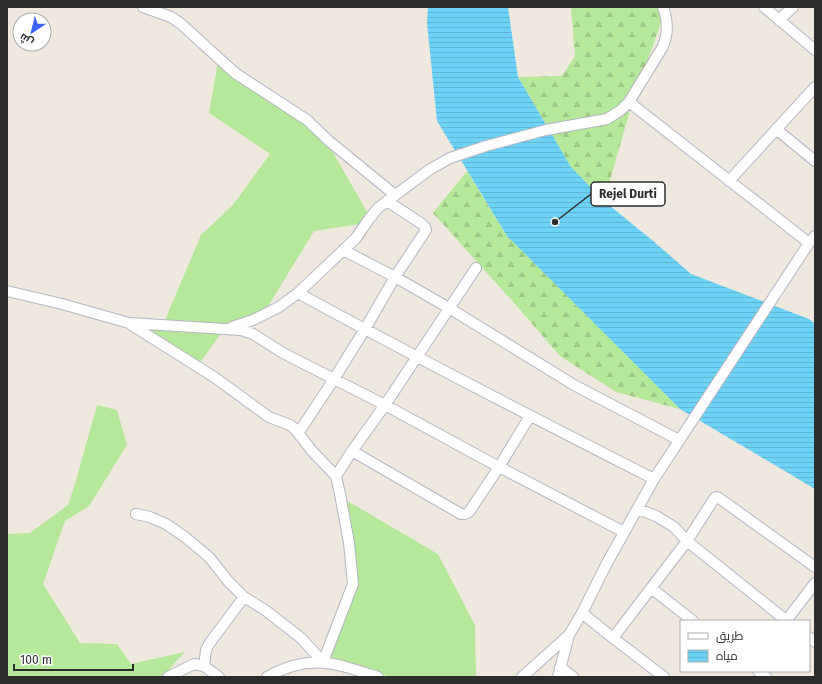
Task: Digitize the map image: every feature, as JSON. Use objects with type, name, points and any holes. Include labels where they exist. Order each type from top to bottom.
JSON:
[{"type":"street","points":[[142,7],[171,17],[180,23],[235,73],[307,120],[334,145],[395,195]]},
{"type":"street","points":[[227,329],[253,320],[279,307],[298,293],[356,238],[368,219],[378,208],[429,170],[450,158],[486,146],[546,130],[607,119],[621,110],[629,102],[666,41],[668,32],[667,18],[663,7]]},
{"type":"street","points":[[764,7],[815,50]]},
{"type":"street","points":[[779,20],[793,7]]},
{"type":"street","points":[[729,181],[815,87]]},
{"type":"street","points":[[558,677],[569,635],[654,479],[812,240],[729,181],[629,102]]},
{"type":"street","points":[[776,129],[815,161]]},
{"type":"street","points":[[299,432],[334,379],[395,277],[426,230],[425,226],[387,201]]},
{"type":"street","points":[[343,250],[395,277],[449,308],[574,385],[679,440]]},
{"type":"street","points":[[336,476],[476,268]]},
{"type":"street","points":[[7,291],[62,304],[129,323],[241,330],[253,334],[283,353],[385,405],[499,467],[624,532]]},
{"type":"street","points":[[298,293],[416,357],[654,479]]},
{"type":"street","points":[[129,323],[214,377],[268,417],[295,428],[312,451],[336,476],[349,543],[354,584],[323,662]]},
{"type":"street","points":[[352,451],[461,514],[465,514],[469,512],[499,467],[530,416]]},
{"type":"street","points":[[613,638],[686,541],[716,498],[719,498],[815,567]]},
{"type":"street","points":[[638,509],[656,516],[674,528],[686,541],[785,620]]},
{"type":"street","points":[[136,514],[150,517],[166,524],[185,537],[210,558],[228,581],[244,597],[265,610],[301,638],[323,662]]},
{"type":"street","points":[[787,620],[815,583]]},
{"type":"street","points":[[651,588],[692,620]]},
{"type":"street","points":[[204,666],[206,650],[209,644],[244,597]]},
{"type":"street","points":[[582,613],[664,677]]},
{"type":"street","points":[[522,677],[569,635]]},
{"type":"street","points":[[268,677],[278,671],[300,663],[323,662],[345,666],[378,677]]},
{"type":"street","points":[[168,677],[194,664],[204,666],[219,677]]},
{"type":"street","points":[[560,667],[573,677]]},
{"type":"green space","points":[[571,7],[659,7],[663,17],[631,107],[604,201],[571,167],[518,77],[562,76],[575,56]]},
{"type":"green space","points":[[218,62],[300,118],[328,144],[373,222],[314,231],[267,308],[228,325],[165,320],[201,235],[232,206],[270,154],[209,113]]},
{"type":"green space","points":[[467,171],[507,236],[680,409],[616,392],[560,356],[433,213]]},
{"type":"green space","points":[[140,327],[223,331],[198,365]]},
{"type":"green space","points":[[97,405],[117,410],[127,445],[89,506],[65,521],[43,584],[80,643],[117,644],[131,664],[185,652],[162,677],[9,677],[7,675],[7,534],[30,533],[68,505]]},
{"type":"green space","points":[[344,499],[438,554],[475,625],[476,677],[391,677],[330,658],[356,584]]},
{"type":"water","points":[[428,7],[508,7],[518,77],[571,167],[604,201],[691,274],[809,319],[815,324],[815,489],[680,409],[507,236],[437,121],[427,23]]},
{"type":"place","name":"Rejel Durti","points":[[555,222]]}]
